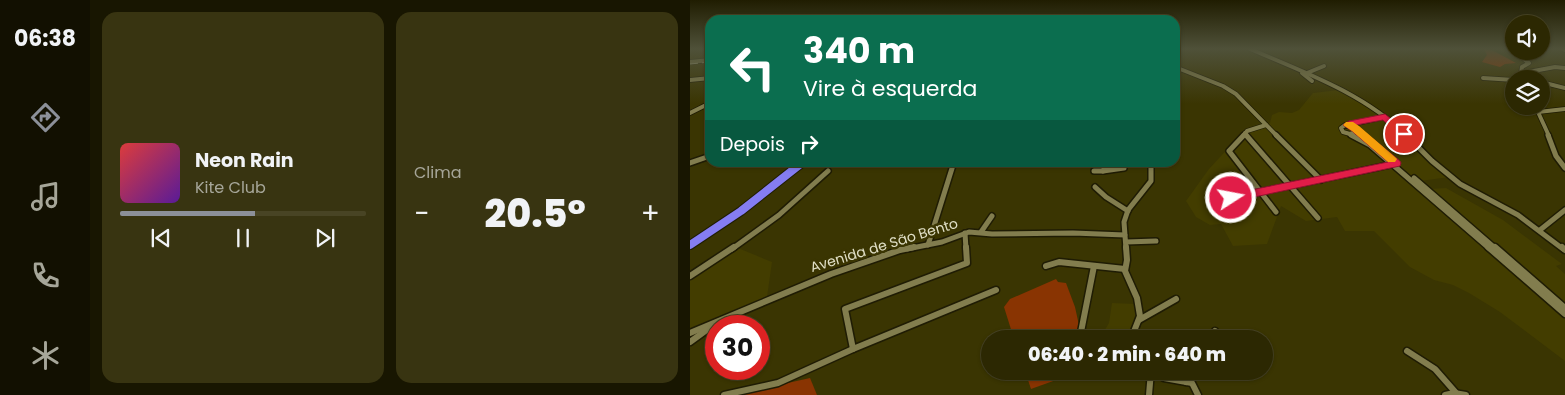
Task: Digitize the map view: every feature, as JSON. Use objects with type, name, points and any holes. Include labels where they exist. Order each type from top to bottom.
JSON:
[{"type":"highway","points":[[690,240],[738,208],[790,167]]},
{"type":"highway","points":[[690,245],[741,211],[797,167]]},
{"type":"street","points":[[1295,67],[1352,96],[1385,117],[1432,161],[1460,184],[1518,215],[1565,250]]},
{"type":"street","points":[[1307,73],[1321,67]]},
{"type":"street","points":[[1538,70],[1553,67]]},
{"type":"street","points":[[1180,69],[1231,90],[1321,180]]},
{"type":"street","points":[[1302,70],[1303,74],[1312,81]]},
{"type":"street","points":[[690,80],[705,78]]},
{"type":"street","points":[[1482,78],[1505,79]]},
{"type":"street","points":[[1550,84],[1565,88]]},
{"type":"street","points":[[690,113],[705,106]]},
{"type":"street","points":[[1550,111],[1565,109]]},
{"type":"street","points":[[1540,115],[1546,124],[1558,161],[1565,168]]},
{"type":"street","points":[[1385,117],[1343,126],[1341,129],[1364,140],[1565,308]]},
{"type":"street","points":[[1266,125],[1245,133],[1229,151],[1276,212]]},
{"type":"street","points":[[1347,125],[1354,127],[1565,314]]},
{"type":"street","points":[[1350,134],[1357,131]]},
{"type":"street","points":[[1245,133],[1318,218]]},
{"type":"street","points":[[1556,155],[1565,159]]},
{"type":"street","points":[[690,163],[705,158]]},
{"type":"street","points":[[1231,198],[1394,164]]},
{"type":"street","points":[[928,245],[952,167]]},
{"type":"street","points":[[1104,171],[1106,167]]},
{"type":"street","points":[[1135,330],[1140,320],[1139,304],[1125,269],[1127,260],[1124,222],[1128,211],[1151,181],[1151,167]]},
{"type":"street","points":[[1094,171],[1124,168]]},
{"type":"street","points":[[690,276],[772,222],[828,171]]},
{"type":"street","points":[[1095,187],[1106,198],[1128,211]]},
{"type":"street","points":[[1540,230],[1565,210]]},
{"type":"street","points":[[981,232],[992,216]]},
{"type":"street","points":[[852,349],[845,309],[967,263],[965,233]]},
{"type":"street","name":"Avenida de São Bento","points":[[732,315],[831,274],[900,250],[942,242],[965,233],[1072,233],[1156,241]]},
{"type":"street","points":[[1046,266],[1060,262],[1125,269]]},
{"type":"street","points":[[1081,330],[1094,266]]},
{"type":"street","points":[[724,395],[738,390],[762,388],[779,382],[852,349],[996,290]]},
{"type":"street","points":[[1140,320],[1176,299]]},
{"type":"street","name":"Avenida de São Bento","points":[[690,333],[705,326]]},
{"type":"street","points":[[690,342],[705,331]]},
{"type":"street","points":[[1407,351],[1434,367],[1447,379],[1457,394]]},
{"type":"street","points":[[1149,395],[1150,380]]},
{"type":"street","points":[[1175,380],[1194,384],[1198,395]]},
{"type":"street","points":[[1445,395],[1466,395]]},
{"type":"shaded area","points":[[1339,90],[1361,102],[1394,126],[1450,177],[1420,181],[1429,189],[1446,188],[1503,220],[1562,264],[1556,266],[1565,274],[1565,361],[1500,312],[1469,293],[1453,285],[1434,280],[1410,267],[1374,231],[1345,231],[1337,217],[1306,221],[1281,206],[1267,244],[1233,246],[1221,224],[1210,225],[1196,217],[1186,201],[1209,169],[1245,130],[1270,123],[1272,115],[1279,112],[1292,113],[1299,110],[1313,93]]},
{"type":"shaded area","points":[[738,248],[772,262],[767,297],[725,315],[705,315],[705,324],[690,330],[690,279]]},
{"type":"shaded area","points":[[1056,279],[1058,282],[1066,283],[1075,307],[1080,330],[1011,330],[1004,307],[1010,299]]},
{"type":"shaded area","points":[[1112,303],[1136,304],[1136,320],[1131,330],[1105,330],[1109,323]]},
{"type":"shaded area","points":[[810,378],[817,395],[734,395]]},
{"type":"shaded area","points":[[1028,380],[1056,380],[1031,389]]},
{"type":"slow traffic","points":[[1350,124],[1347,125],[1356,128],[1357,131],[1392,159]]},
{"type":"route","points":[[1231,198],[1396,163],[1357,131],[1356,128],[1347,125],[1352,123],[1385,117],[1404,134]]}]
